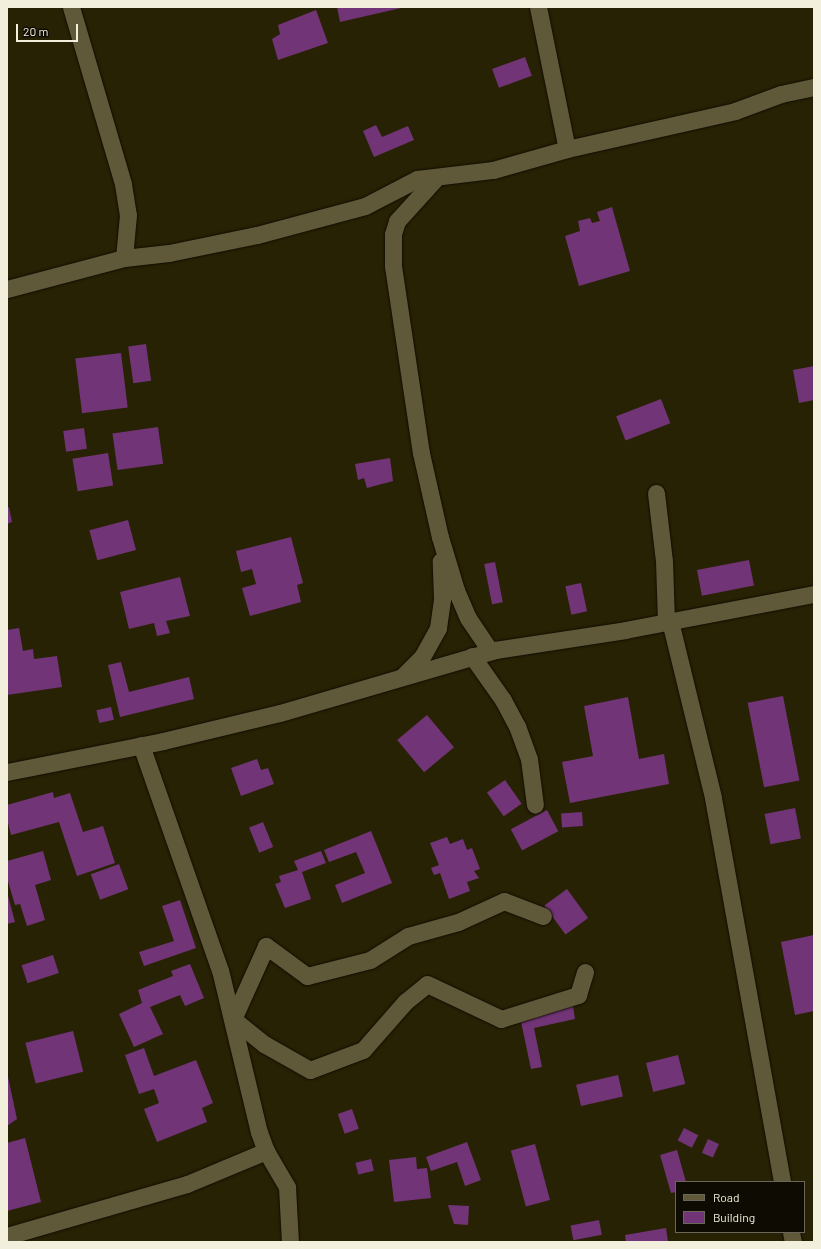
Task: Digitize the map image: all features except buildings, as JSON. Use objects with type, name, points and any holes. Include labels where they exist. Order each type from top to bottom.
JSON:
[{"type":"street","points":[[71,7],[122,184],[128,215],[124,258]]},
{"type":"street","points":[[538,7],[567,149]]},
{"type":"street","points":[[7,289],[124,258],[169,253],[307,222],[365,206],[417,179],[436,178],[493,170],[567,149],[736,111],[781,94],[814,87]]},
{"type":"street","points":[[436,178],[398,221],[393,234],[393,266],[421,453],[440,537],[462,604],[490,651]]},
{"type":"street","points":[[656,493],[664,560],[668,622],[713,798],[782,1181]]},
{"type":"street","points":[[402,676],[422,657],[433,639],[441,617],[440,537]]},
{"type":"street","points":[[7,772],[141,745],[280,713],[490,651],[668,622],[814,594]]},
{"type":"street","points":[[472,656],[502,700],[517,726],[529,759],[535,805]]},
{"type":"street","points":[[141,745],[220,970],[259,1132],[266,1151],[287,1187],[290,1242]]},
{"type":"street","points":[[233,1019],[266,946],[307,976],[370,960],[408,936],[458,922],[504,901],[543,916]]},
{"type":"street","points":[[233,1019],[264,1044],[310,1070],[363,1050],[406,1002],[427,984],[501,1019],[578,994],[585,972]]},
{"type":"street","points":[[7,1236],[187,1184],[266,1151]]}]
